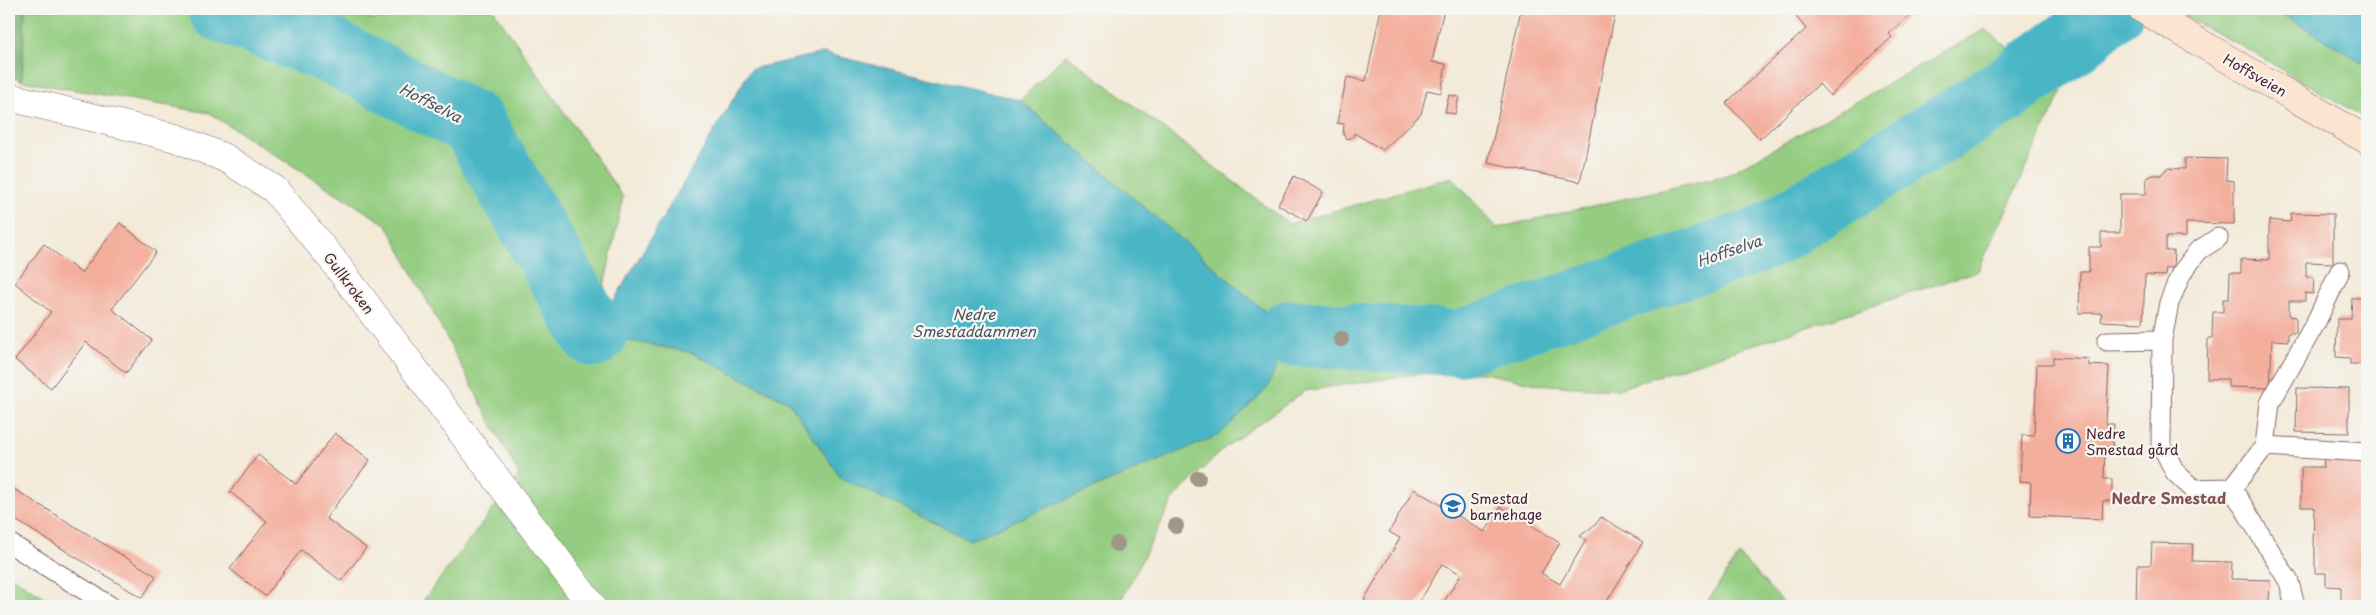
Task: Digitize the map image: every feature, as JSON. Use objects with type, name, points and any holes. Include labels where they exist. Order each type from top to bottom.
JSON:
[{"type":"street","name":"Hoffsveien","points":[[2147,11],[2367,140]]},
{"type":"street","name":"Gullkroken","points":[[9,97],[176,138],[225,158],[274,189],[332,259],[592,606]]},
{"type":"lane","points":[[2218,238],[2198,251],[2181,274],[2169,303],[2162,340],[2161,444],[2175,472],[2192,489],[2232,488]]},
{"type":"lane","points":[[2232,488],[2265,446],[2270,403],[2316,322],[2340,271]]},
{"type":"lane","points":[[2107,341],[2162,340]]},
{"type":"lane","points":[[2265,446],[2367,452]]},
{"type":"lane","points":[[2232,488],[2289,582],[2295,606]]},
{"type":"lane","points":[[9,543],[110,606]]},
{"type":"green space","points":[[9,9],[25,9],[22,81],[9,75]]},
{"type":"green space","points":[[25,9],[345,9],[373,20],[402,9],[493,9],[623,197],[594,334],[690,352],[789,402],[841,478],[1290,333],[1020,100],[1066,54],[1289,224],[1452,177],[1497,228],[1727,175],[1985,29],[2062,91],[1978,271],[1615,390],[1537,384],[1484,373],[1418,374],[1305,391],[1223,449],[1174,498],[1118,606],[419,606],[519,475],[387,225],[209,113],[22,81]]},
{"type":"green space","points":[[2170,9],[2367,9],[2367,119],[2245,48]]},
{"type":"green space","points":[[1739,555],[1787,606],[1704,606]]},
{"type":"green space","points":[[9,575],[58,606],[9,606]]},
{"type":"water","points":[[2274,9],[2367,9],[2367,65]]},
{"type":"water","name":"Nedre Smestaddammen","points":[[823,53],[1020,100],[1290,333],[1267,389],[1219,435],[970,540],[841,478],[789,402],[690,352],[594,334],[751,69]]},
{"type":"building","points":[[1381,9],[1444,9],[1432,62],[1446,64],[1441,93],[1427,90],[1421,114],[1383,150],[1354,133],[1353,137],[1346,139],[1343,134],[1344,124],[1337,123],[1347,77],[1366,81]]},
{"type":"building","points":[[1521,9],[1616,9],[1580,182],[1488,163]]},
{"type":"building","points":[[1783,9],[1916,9],[1889,34],[1892,37],[1830,96],[1819,84],[1760,139],[1726,103],[1806,29],[1792,11],[1790,13]]},
{"type":"building","points":[[1449,95],[1459,97],[1455,114],[1445,112]]},
{"type":"building","points":[[2185,158],[2227,159],[2226,180],[2234,181],[2234,224],[2186,223],[2186,237],[2166,237],[2166,251],[2174,251],[2173,268],[2166,268],[2165,276],[2145,275],[2143,323],[2101,321],[2102,313],[2079,313],[2080,272],[2089,272],[2089,247],[2101,247],[2101,233],[2120,233],[2120,194],[2146,194],[2147,178],[2153,175],[2161,175],[2167,168],[2185,169]]},
{"type":"building","points":[[1294,176],[1323,192],[1307,221],[1278,205]]},
{"type":"building","points":[[2291,213],[2333,214],[2333,263],[2306,262],[2306,277],[2314,277],[2313,294],[2305,293],[2305,301],[2289,301],[2289,316],[2296,317],[2296,333],[2288,333],[2288,341],[2272,340],[2270,388],[2228,387],[2228,379],[2207,379],[2208,338],[2212,338],[2213,312],[2223,312],[2223,299],[2229,299],[2230,273],[2241,273],[2241,259],[2269,260],[2269,220],[2290,222]]},
{"type":"building","points":[[120,223],[156,252],[112,309],[152,340],[126,373],[86,342],[51,388],[15,360],[51,312],[15,283],[44,244],[81,273]]},
{"type":"building","points":[[2352,298],[2367,298],[2367,364],[2350,364],[2350,358],[2336,357],[2337,319],[2351,319]]},
{"type":"building","name":"Nedre Smestad gård","points":[[2053,357],[2089,359],[2088,365],[2109,366],[2106,424],[2114,424],[2113,447],[2105,447],[2104,479],[2112,479],[2112,501],[2103,501],[2102,519],[2030,516],[2031,482],[2020,481],[2022,435],[2034,436],[2037,364],[2053,364]]},
{"type":"building","points":[[2297,388],[2349,389],[2349,433],[2296,432]]},
{"type":"building","points":[[335,433],[370,460],[326,518],[366,548],[341,581],[301,550],[265,596],[230,569],[267,521],[230,492],[258,455],[296,484]]},
{"type":"building","points":[[2324,459],[2367,460],[2365,508],[2367,508],[2367,606],[2341,606],[2341,587],[2326,586],[2326,573],[2315,573],[2315,547],[2313,547],[2314,507],[2301,507],[2301,467],[2323,467]]},
{"type":"building","points":[[9,486],[156,576],[142,598],[9,516]]},
{"type":"building","points":[[1414,489],[1485,532],[1501,507],[1560,543],[1541,573],[1560,584],[1586,540],[1580,536],[1596,524],[1601,517],[1643,542],[1604,606],[1445,606],[1442,605],[1461,574],[1442,564],[1417,606],[1374,606],[1364,600],[1400,538],[1389,532]]},
{"type":"building","points":[[2152,543],[2193,544],[2192,561],[2232,562],[2231,579],[2270,580],[2269,602],[2284,602],[2284,606],[2149,606],[2149,603],[2136,603],[2137,565],[2151,565]]},
{"type":"waterway","name":"Hoffselva","points":[[221,9],[331,51],[473,124],[594,334]]},
{"type":"waterway","name":"Hoffselva","points":[[1290,333],[1459,343],[1767,237],[2004,91],[2075,40],[2112,9]]},
{"type":"place","name":"Nedre Smestad gård","points":[[2068,441]]},
{"type":"place","name":"Smestad barnehage","points":[[1453,506]]},
{"type":"district","name":"Nedre Smestad","points":[[2169,497]]}]
